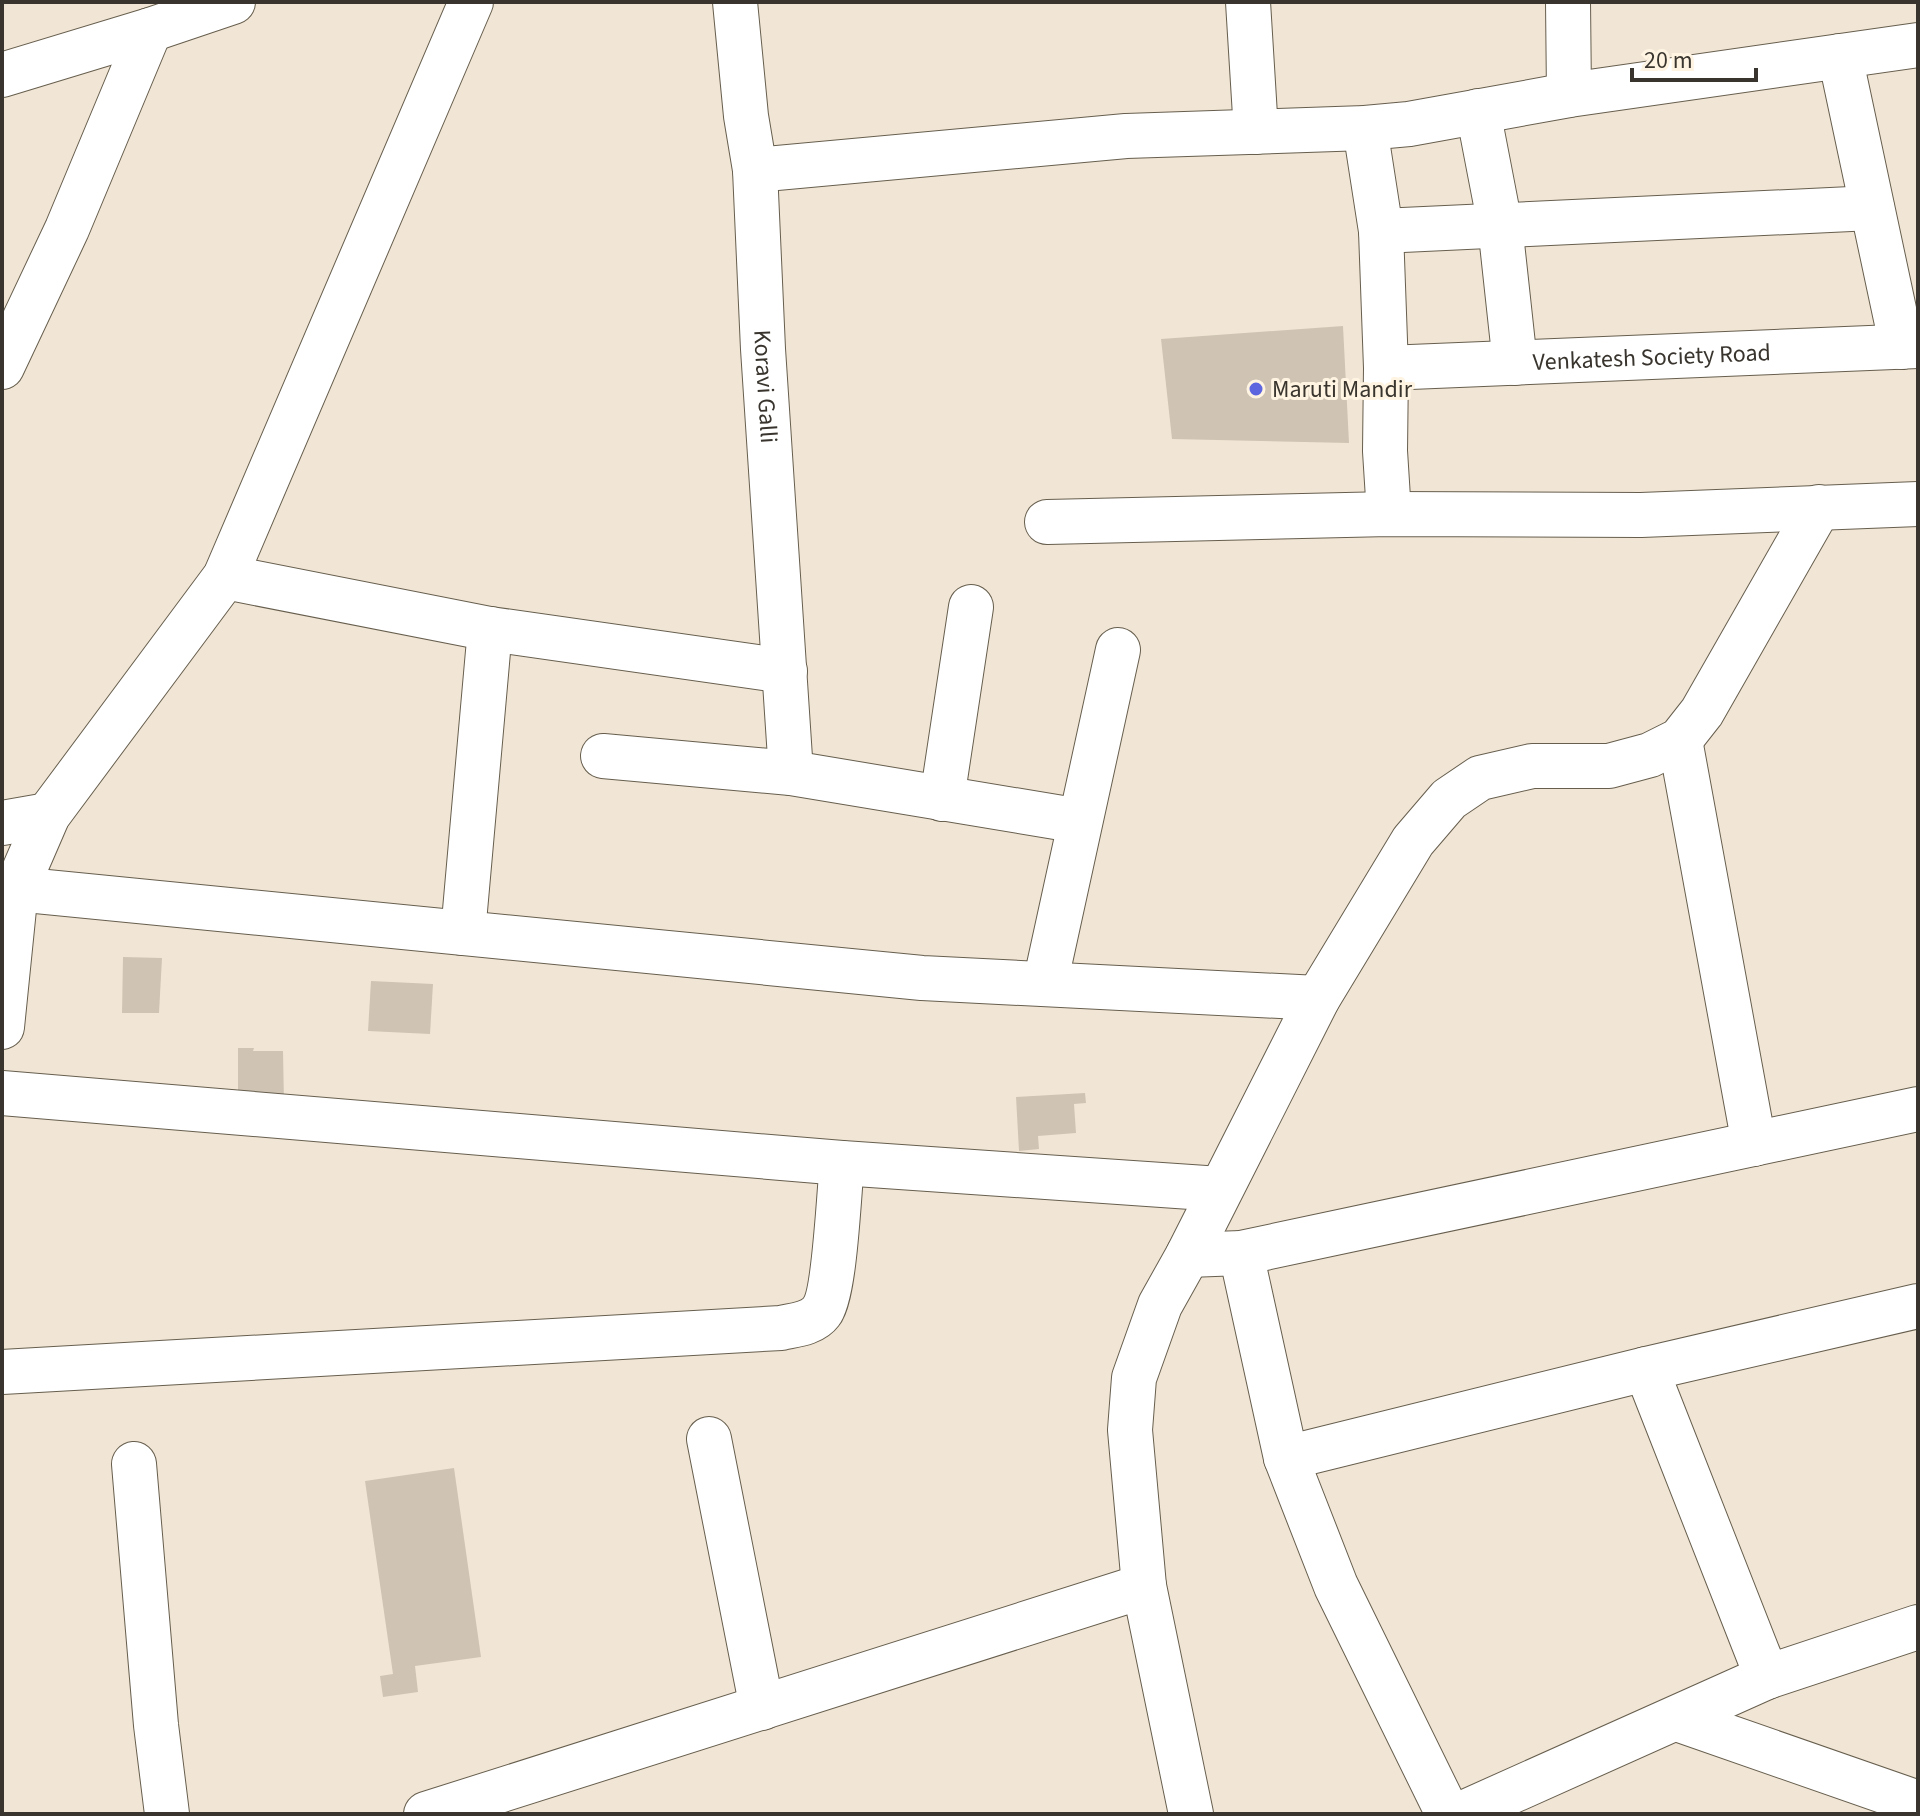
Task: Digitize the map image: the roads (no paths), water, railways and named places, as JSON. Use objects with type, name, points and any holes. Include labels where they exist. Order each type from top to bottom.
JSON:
[{"type":"street","points":[[2,75],[233,2]]},
{"type":"street","points":[[2,1027],[16,889],[48,815],[225,577],[471,2]]},
{"type":"street","name":"Koravi Galli","points":[[735,2],[746,116],[755,170],[763,349],[791,773]]},
{"type":"street","points":[[1248,2],[1256,132]]},
{"type":"street","points":[[1568,2],[1569,95]]},
{"type":"street","points":[[2,367],[67,229],[150,30]]},
{"type":"street","points":[[755,170],[1126,136],[1409,124],[1569,95],[1918,45]]},
{"type":"street","points":[[1840,56],[1872,208],[1910,347]]},
{"type":"street","points":[[1478,111],[1500,225],[1515,363]]},
{"type":"street","points":[[1365,128],[1381,231],[1389,514]]},
{"type":"street","points":[[1381,231],[1872,208]]},
{"type":"street","name":"Venkatesh Society Road","points":[[1386,368],[1910,347]]},
{"type":"street","points":[[1047,522],[1389,514],[1641,515],[1918,504]]},
{"type":"street","points":[[1191,1814],[1144,1586],[1130,1430],[1134,1378],[1160,1305],[1318,998],[1413,841],[1449,799],[1480,778],[1532,766],[1609,766],[1650,755],[1680,740],[1702,712],[1819,507]]},
{"type":"street","points":[[225,577],[490,629],[785,671]]},
{"type":"street","points":[[942,799],[971,607]]},
{"type":"street","points":[[463,933],[490,629]]},
{"type":"street","points":[[1045,984],[1118,650]]},
{"type":"street","points":[[1680,740],[1754,1144]]},
{"type":"street","points":[[603,756],[791,773],[1080,821]]},
{"type":"street","points":[[2,823],[48,815]]},
{"type":"street","points":[[16,889],[922,978],[1318,998]]},
{"type":"street","points":[[2,1093],[842,1163],[1220,1189]]},
{"type":"street","points":[[1188,1255],[1241,1253],[1918,1109]]},
{"type":"street","points":[[2,1372],[765,1329],[805,1323],[821,1312],[830,1291],[842,1163]]},
{"type":"street","points":[[1241,1253],[1286,1458],[1336,1586],[1448,1814]]},
{"type":"street","points":[[1286,1458],[1918,1306]]},
{"type":"street","points":[[1646,1369],[1767,1677]]},
{"type":"street","points":[[709,1439],[762,1708]]},
{"type":"street","points":[[134,1464],[156,1725],[167,1814]]},
{"type":"street","points":[[426,1814],[1144,1586]]},
{"type":"street","points":[[1461,1814],[1767,1677],[1918,1627]]},
{"type":"street","points":[[1677,1719],[1918,1803]]},
{"type":"place","name":"Maruti Mandir","points":[[1256,389]]}]
